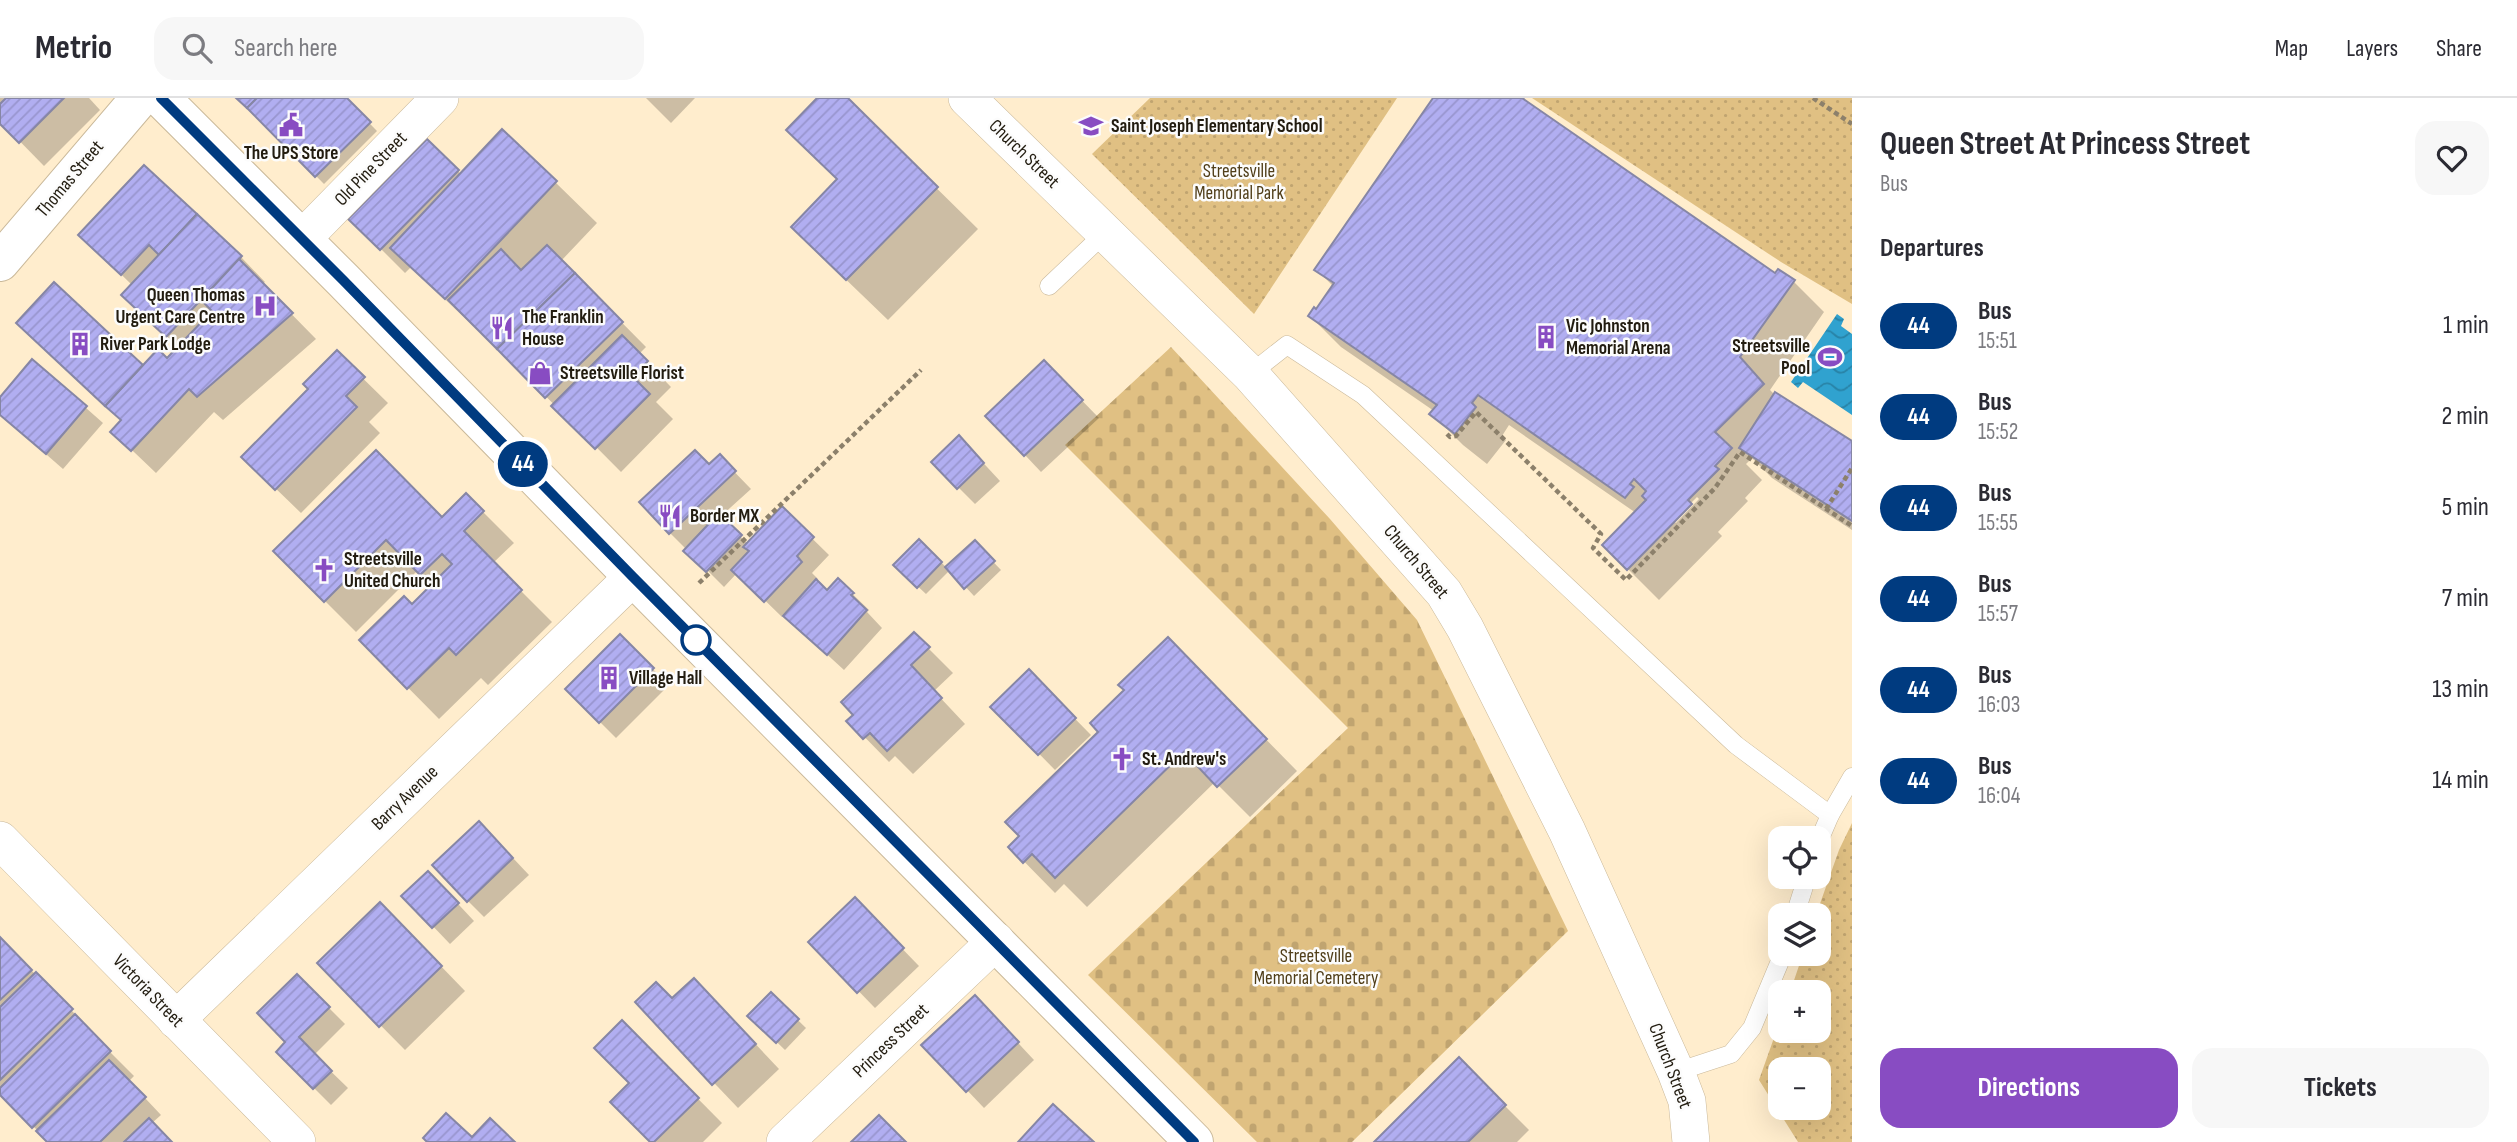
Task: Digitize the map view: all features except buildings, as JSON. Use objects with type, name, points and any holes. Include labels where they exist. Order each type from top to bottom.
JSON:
[{"type":"main road","name":"Thomas Street","points":[[0,262],[140,98]]},
{"type":"main road","points":[[161,98],[1194,1142]]},
{"type":"street","name":"Old Pine Street","points":[[302,239],[440,98]]},
{"type":"street","name":"Church Street","points":[[967,98],[1251,374],[1444,593],[1567,831],[1676,1072],[1688,1101],[1691,1142]]},
{"type":"street","name":"Barry Avenue","points":[[176,1020],[633,577]]},
{"type":"street","name":"Victoria Street","points":[[0,840],[297,1142]]},
{"type":"street","name":"Princess Street","points":[[785,1142],[996,940]]},
{"type":"lane","points":[[1049,286],[1105,233]]},
{"type":"lane","points":[[1251,374],[1287,345],[1363,395],[1736,745],[1830,815]]},
{"type":"lane","points":[[1825,826],[1852,776]]},
{"type":"lane","points":[[1676,1072],[1731,1054],[1752,1028],[1778,966]]},
{"type":"path","points":[[1813,98],[1852,124]]},
{"type":"path","points":[[699,583],[921,370]]},
{"type":"path","points":[[1440,427],[1450,437],[1456,436],[1476,412],[1601,534],[1593,548],[1626,580],[1715,488],[1740,452],[1852,526]]},
{"type":"path","points":[[1826,509],[1852,468]]},
{"type":"green space","name":"Streetsville Memorial Park","points":[[1150,98],[1397,98],[1254,314],[1092,154]]},
{"type":"green space","points":[[1532,98],[1852,98],[1852,304],[1781,262]]},
{"type":"green space","name":"Streetsville Memorial Cemetery","points":[[1171,347],[1330,519],[1417,620],[1568,931],[1352,1142],[1257,1142],[1088,975],[1348,728],[1065,445]]},
{"type":"green space","points":[[1852,823],[1852,1142],[1798,1142],[1784,1120],[1831,1120],[1831,1057],[1768,1057],[1768,1094],[1759,1080],[1772,1043],[1831,1043],[1831,980],[1794,980],[1799,966],[1831,966],[1831,903],[1820,903],[1825,889],[1831,889],[1831,873]]},
{"type":"water","name":"Streetsville Pool","points":[[1837,314],[1844,319],[1841,326],[1852,334],[1852,415],[1803,382],[1798,388],[1791,382]]},
{"type":"bus line","name":"44","points":[[161,98],[1194,1142]]},
{"type":"place","name":"The UPS Store","points":[[291,125]]},
{"type":"place","name":"Saint Joseph Elementary School","points":[[1091,126]]},
{"type":"place","name":"Queen Thomas Urgent Care Centre","points":[[265,306]]},
{"type":"place","name":"The Franklin House","points":[[502,328]]},
{"type":"place","name":"Vic Johnston Memorial Arena","points":[[1546,337]]},
{"type":"place","name":"River Park Lodge","points":[[80,344]]},
{"type":"place","name":"Streetsville Pool","points":[[1830,357]]},
{"type":"place","name":"Streetsville Florist","points":[[540,373]]},
{"type":"place","name":"Border MX","points":[[670,516]]},
{"type":"place","name":"Streetsville United Church","points":[[324,570]]},
{"type":"place","name":"Village Hall","points":[[609,678]]},
{"type":"place","name":"St. Andrew's","points":[[1122,759]]}]
